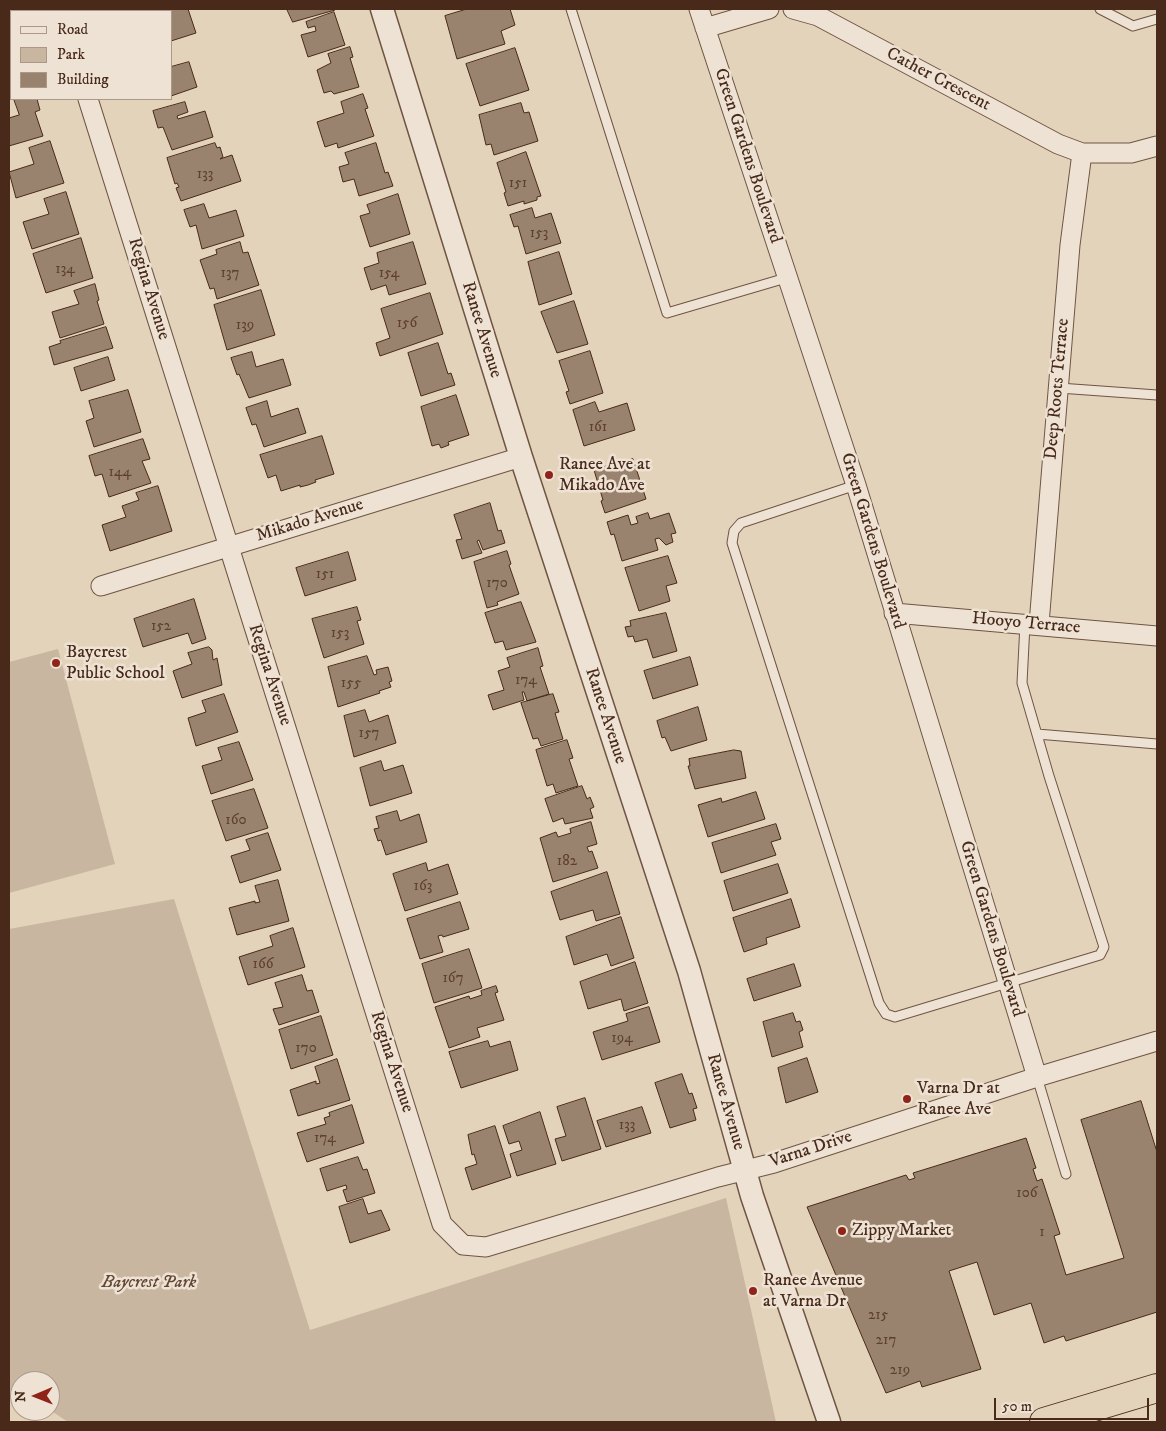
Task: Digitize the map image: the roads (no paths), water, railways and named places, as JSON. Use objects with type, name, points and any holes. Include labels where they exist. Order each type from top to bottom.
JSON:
[{"type":"highway","points":[[1044,1422],[1157,1388]]},
{"type":"street","name":"Ranee Avenue","points":[[382,9],[520,457],[689,971],[744,1170],[829,1422]]},
{"type":"street","name":"Green Gardens Boulevard","points":[[699,9],[786,278],[856,485],[1037,1077]]},
{"type":"street","points":[[705,28],[769,9]]},
{"type":"street","name":"Cather Crescent","points":[[793,9],[818,16],[1058,144],[1082,153]]},
{"type":"street","name":"Regina Avenue","points":[[88,100],[442,1224],[463,1245]]},
{"type":"street","points":[[1082,153],[1131,152],[1157,146]]},
{"type":"street","name":"Deep Roots Terrace","points":[[1032,624],[1059,388],[1070,245],[1082,153]]},
{"type":"street","name":"Mikado Avenue","points":[[100,586],[520,457]]},
{"type":"street","name":"Hooyo Terrace","points":[[894,613],[1157,636]]},
{"type":"street","name":"Varna Drive","points":[[463,1245],[486,1246],[783,1160],[1037,1077],[1157,1041]]},
{"type":"lane","points":[[571,9],[667,313],[786,278]]},
{"type":"lane","points":[[1100,9],[1133,26],[1157,19]]},
{"type":"lane","points":[[1059,388],[1157,395]]},
{"type":"lane","points":[[856,485],[740,523],[734,530],[732,542],[879,1003],[886,1014],[895,1017],[1100,955],[1104,946],[1022,684],[1032,624]]},
{"type":"lane","points":[[1037,734],[1157,744]]},
{"type":"lane","points":[[1037,1077],[1066,1174]]},
{"type":"place","name":"Ranee Ave at Mikado Ave","points":[[549,475]]},
{"type":"place","name":"Baycrest Public School","points":[[56,663]]},
{"type":"place","name":"Varna Dr at Ranee Ave","points":[[907,1099]]},
{"type":"place","name":"Zippy Market","points":[[842,1231]]},
{"type":"place","name":"Ranee Avenue at Varna Dr","points":[[753,1291]]},
{"type":"park label","name":"Baycrest Park","points":[[149,1283]]}]
